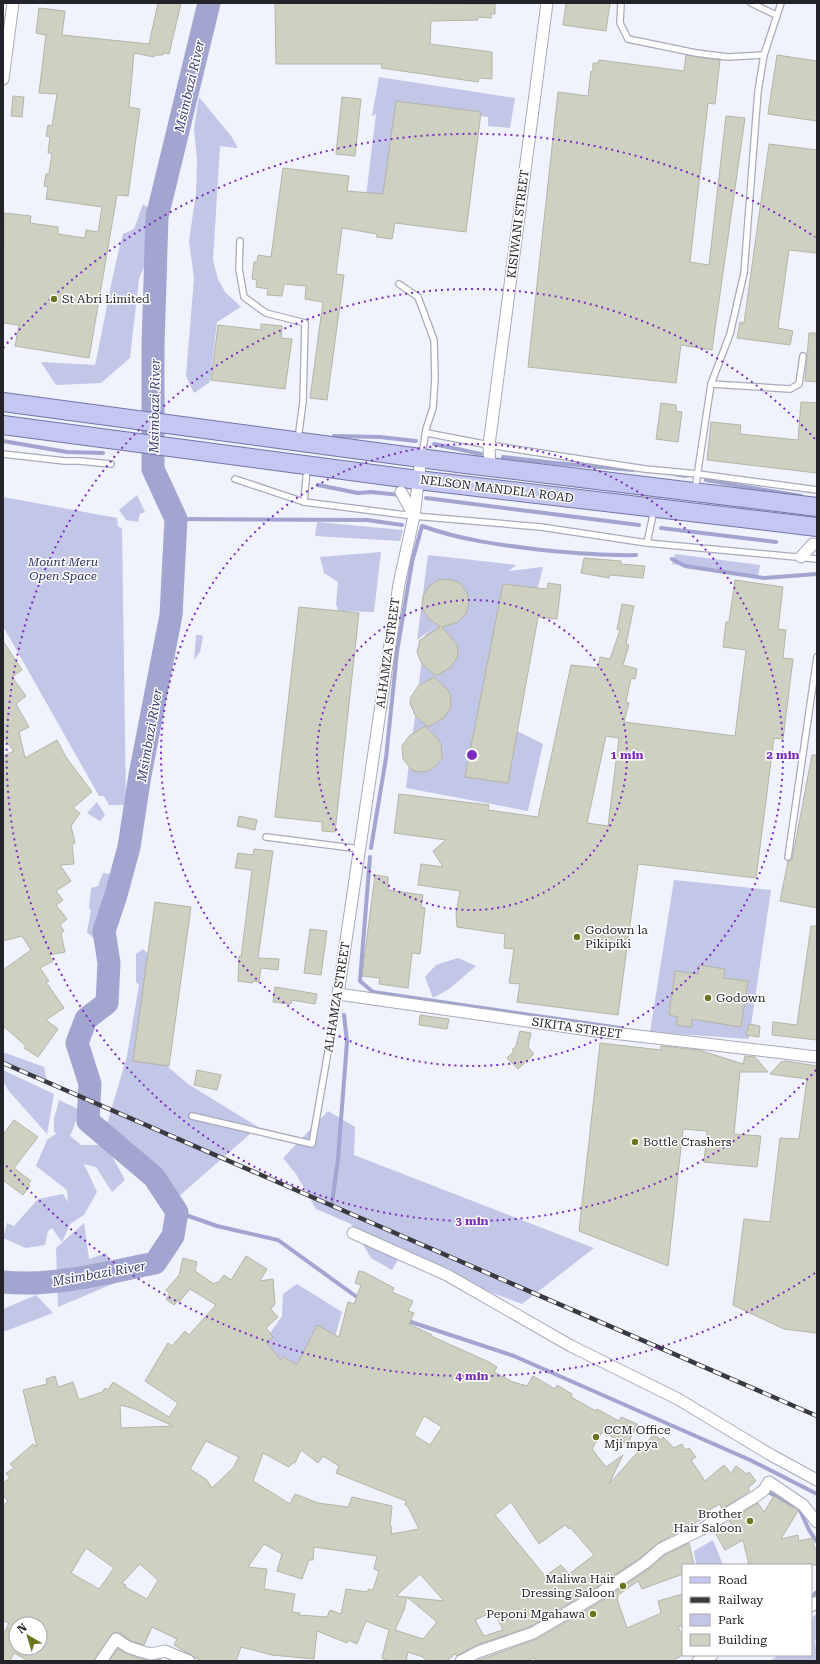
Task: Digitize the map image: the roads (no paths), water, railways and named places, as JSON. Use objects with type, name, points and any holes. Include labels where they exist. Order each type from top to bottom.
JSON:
[{"type":"main road","name":"NELSON MANDELA ROAD","points":[[3,402],[181,427],[297,440],[490,467],[817,507]]},
{"type":"main road","name":"NELSON MANDELA ROAD","points":[[3,426],[418,480],[654,508],[815,536]]},
{"type":"street","points":[[3,79],[13,3]]},
{"type":"street","name":"KISIWANI STREET","points":[[489,445],[547,3]]},
{"type":"street","points":[[489,445],[490,467]]},
{"type":"street","name":"ALHAMZA STREET","points":[[338,994],[398,584],[414,516],[421,458]]},
{"type":"street","points":[[401,492],[414,516]]},
{"type":"street","points":[[801,557],[815,536]]},
{"type":"street","name":"SIKITA STREET","points":[[338,994],[596,1031],[817,1057]]},
{"type":"street","points":[[353,1233],[448,1275],[571,1346],[678,1399],[771,1455],[817,1480]]},
{"type":"street","points":[[461,1661],[478,1652],[533,1633],[553,1622],[646,1563],[661,1549],[702,1529],[756,1496],[764,1490],[769,1482],[803,1505],[817,1522]]},
{"type":"street","points":[[101,1661],[116,1639],[128,1647],[140,1651],[150,1654],[165,1651],[189,1661]]},
{"type":"street","points":[[698,1661],[710,1656]]},
{"type":"lane","points":[[621,3],[620,23],[628,39],[696,53],[728,57],[764,55]]},
{"type":"lane","points":[[751,3],[776,15]]},
{"type":"lane","points":[[694,492],[711,384],[730,334],[744,273],[758,91],[764,55],[781,3]]},
{"type":"lane","points":[[240,241],[239,269],[244,297],[266,313],[305,323],[303,402],[297,440]]},
{"type":"lane","points":[[399,284],[418,297],[434,340],[434,401],[426,429],[427,433],[421,458]]},
{"type":"lane","points":[[711,384],[790,389],[799,384],[803,356]]},
{"type":"lane","points":[[427,433],[489,445],[645,469],[698,474],[817,490]]},
{"type":"lane","points":[[3,454],[65,462],[79,461],[111,464]]},
{"type":"lane","points":[[304,502],[305,480],[308,466]]},
{"type":"lane","points":[[235,479],[304,502],[414,516],[533,527],[647,543],[817,559]]},
{"type":"lane","points":[[647,543],[654,508]]},
{"type":"lane","points":[[788,857],[817,657]]},
{"type":"lane","points":[[266,837],[360,849]]},
{"type":"lane","name":"ALHAMZA STREET","points":[[192,1116],[312,1144],[338,994]]},
{"type":"waterway","name":"Msimbazi River","points":[[3,1282],[41,1283],[60,1281],[155,1263],[173,1236],[177,1212],[154,1177],[88,1121],[90,1084],[77,1043],[86,1019],[107,1003],[109,963],[104,931],[116,895],[129,847],[140,775],[171,615],[176,519],[153,469],[153,345],[157,217],[209,3]]},
{"type":"waterway","points":[[334,436],[380,437],[416,441]]},
{"type":"waterway","points":[[3,441],[67,452],[103,453]]},
{"type":"waterway","points":[[434,444],[481,454]]},
{"type":"waterway","points":[[503,457],[633,470]]},
{"type":"waterway","points":[[674,474],[686,476]]},
{"type":"waterway","points":[[706,480],[801,496]]},
{"type":"waterway","points":[[318,485],[358,493],[371,492],[400,495]]},
{"type":"waterway","points":[[426,498],[639,525]]},
{"type":"waterway","points":[[176,519],[367,520],[402,525]]},
{"type":"waterway","points":[[371,848],[386,758],[397,652],[412,562],[422,526],[451,535],[511,546],[589,554],[636,555]]},
{"type":"waterway","points":[[661,528],[776,542]]},
{"type":"waterway","points":[[672,559],[685,566],[764,578],[817,574]]},
{"type":"waterway","points":[[370,857],[360,981],[373,992],[620,1028]]},
{"type":"waterway","points":[[332,1203],[338,1159],[347,1042],[344,1015]]},
{"type":"waterway","points":[[177,1212],[217,1226],[278,1240],[361,1300]]},
{"type":"waterway","points":[[405,1320],[514,1356],[750,1460],[817,1494]]},
{"type":"waterway","points":[[766,1491],[799,1508],[809,1530],[817,1542]]},
{"type":"waterway","points":[[812,1596],[817,1592]]},
{"type":"railway","points":[[3,1063],[817,1416]]},
{"type":"place","name":"St Abri Limited","points":[[54,299]]},
{"type":"place","name":"Godown la Pikipiki","points":[[577,937]]},
{"type":"place","name":"Godown","points":[[708,998]]},
{"type":"place","name":"Bottle Crashers","points":[[635,1142]]},
{"type":"place","name":"CCM Office Mji mpya","points":[[596,1437]]},
{"type":"place","name":"Brother Hair Saloon","points":[[750,1521]]},
{"type":"place","name":"Maliwa Hair Dressing Saloon","points":[[623,1586]]},
{"type":"place","name":"Peponi Mgahawa","points":[[593,1614]]},
{"type":"park label","name":"Mount Meru Open Space","points":[[63,569]]}]
